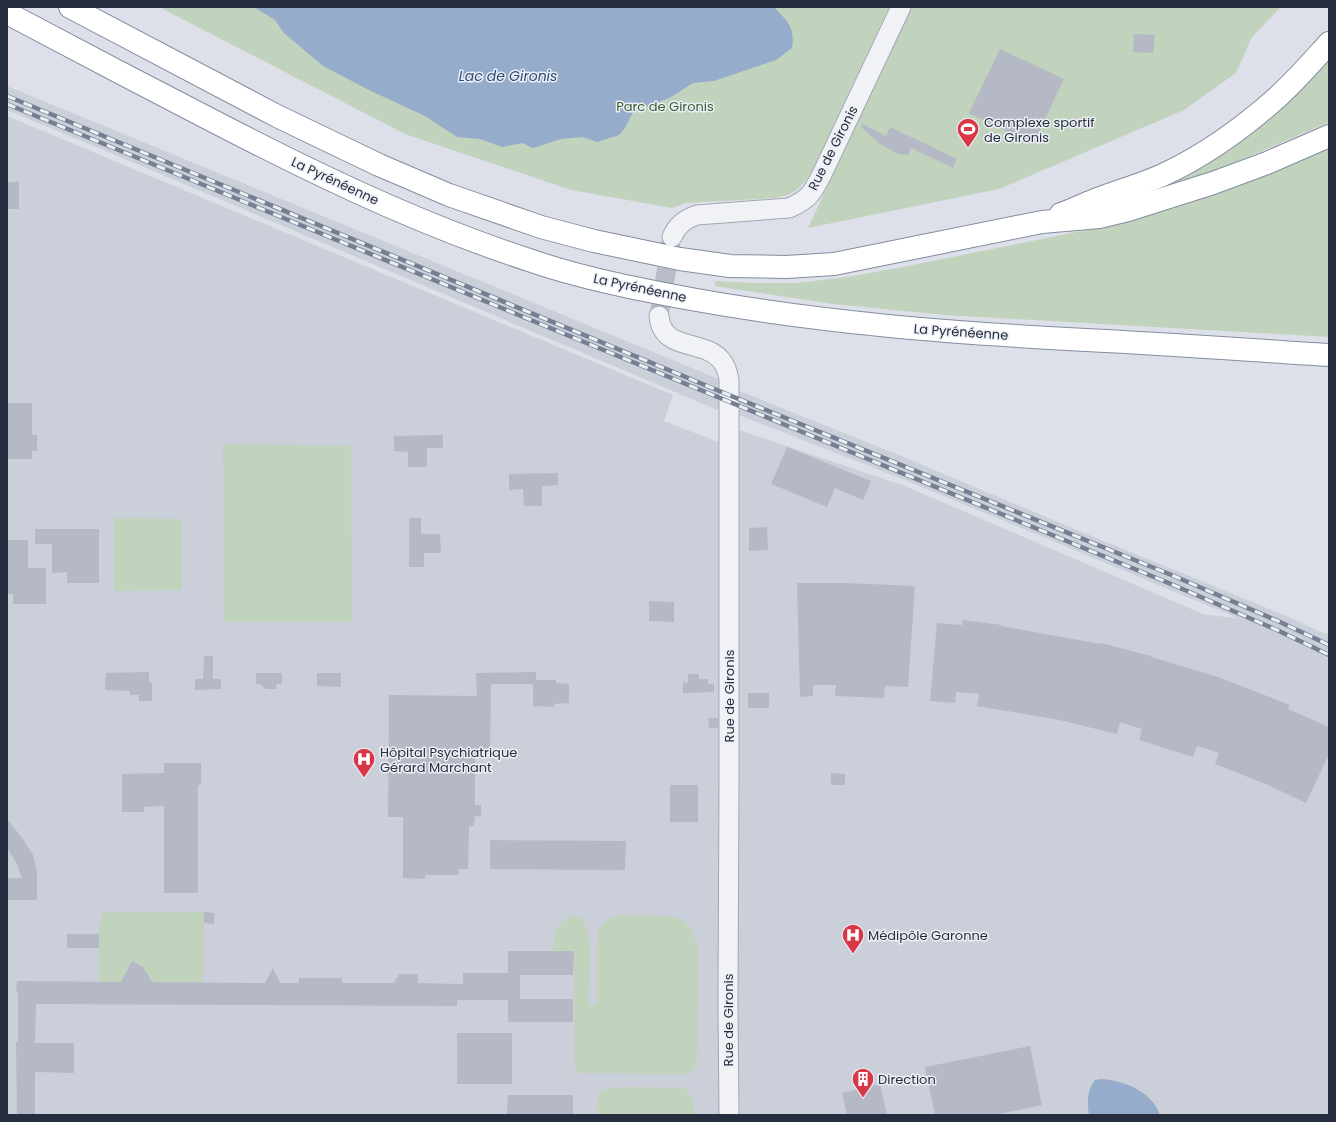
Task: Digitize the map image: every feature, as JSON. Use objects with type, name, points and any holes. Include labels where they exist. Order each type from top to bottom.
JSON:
[{"type":"highway","points":[[70,7],[279,116],[379,165],[456,197],[541,226],[594,241],[680,259],[730,266],[786,268],[834,264],[1042,222],[1099,217],[1128,210],[1213,183],[1266,163],[1329,136]]},
{"type":"highway","name":"La Pyrénéenne","points":[[7,13],[268,150],[372,199],[445,230],[530,261],[588,277],[652,292],[716,304],[777,314],[880,326],[976,334],[1329,355]]},
{"type":"highway","points":[[1042,222],[1095,200],[1132,188],[1169,172],[1200,154],[1233,133],[1273,102],[1329,43]]},
{"type":"street","name":"Rue de Gironis","points":[[672,237],[676,228],[687,218],[697,215],[789,208],[802,202],[813,191],[901,7]]},
{"type":"street","name":"Rue de Gironis","points":[[659,316],[660,325],[664,332],[670,337],[712,353],[720,358],[725,366],[729,380],[729,1115]]},
{"type":"shaded area","points":[[7,86],[721,380],[735,389],[906,458],[1284,615],[1323,633],[1329,634],[1329,1115],[733,1115],[736,429],[905,486],[1203,614],[1240,619],[895,476],[734,413],[720,411],[7,110]]},
{"type":"shaded area","name":"Hôpital Psychiatrique Gérard Marchant","points":[[7,116],[673,395],[664,421],[721,443],[721,1115],[7,1115]]},
{"type":"green space","name":"Parc de Gironis","points":[[159,7],[889,7],[811,173],[797,190],[776,198],[686,203],[672,208],[571,190],[405,134]]},
{"type":"green space","name":"Complexe sportif de Gironis","points":[[911,7],[1281,7],[1252,37],[1236,73],[1184,110],[999,189],[808,228]]},
{"type":"green space","points":[[1329,56],[1329,122],[1222,168],[1178,182],[1176,179]]},
{"type":"green space","points":[[1329,147],[1329,337],[945,315],[833,304],[715,286],[715,281],[797,283],[847,277],[1091,229]]},
{"type":"green space","points":[[223,444],[351,446],[352,622],[224,622]]},
{"type":"green space","points":[[114,518],[182,519],[182,590],[114,591]]},
{"type":"green space","points":[[102,912],[204,912],[203,982],[149,982],[142,966],[132,961],[127,972],[135,982],[99,982],[99,923],[102,923]]},
{"type":"green space","points":[[573,915],[582,918],[589,939],[589,1005],[597,1005],[597,942],[599,928],[607,920],[616,915],[668,916],[682,919],[691,929],[698,948],[697,1061],[695,1068],[692,1071],[686,1074],[575,1073],[574,952],[553,951],[556,929],[562,922]]},
{"type":"green space","points":[[611,1088],[685,1088],[690,1094],[692,1100],[694,1115],[597,1115],[597,1099],[600,1092]]},
{"type":"water","name":"Lac de Gironis","points":[[254,7],[774,7],[789,25],[793,41],[792,48],[776,60],[714,81],[693,83],[671,97],[652,105],[635,108],[625,128],[619,135],[597,142],[583,137],[561,139],[533,148],[522,143],[502,147],[480,139],[457,137],[425,116],[371,91],[323,66],[284,33],[275,20]]},
{"type":"water","points":[[1100,1079],[1118,1082],[1136,1088],[1150,1099],[1160,1115],[1089,1115],[1088,1101],[1090,1088],[1095,1080]]},
{"type":"building","points":[[1134,34],[1155,35],[1153,53],[1133,52]]},
{"type":"building","points":[[1000,49],[1064,79],[1033,144],[969,113]]},
{"type":"building","points":[[863,124],[886,136],[890,127],[957,159],[953,168],[911,148],[908,155],[898,154],[880,144],[861,127]]},
{"type":"building","points":[[7,182],[19,182],[19,209],[7,209]]},
{"type":"building","points":[[7,403],[32,403],[32,435],[37,435],[37,451],[32,451],[32,459],[7,459]]},
{"type":"building","points":[[443,435],[443,448],[427,448],[427,467],[408,467],[408,452],[394,451],[394,436]]},
{"type":"building","points":[[787,447],[871,481],[863,500],[835,488],[827,507],[771,484]]},
{"type":"building","points":[[558,473],[558,485],[542,486],[542,506],[524,506],[523,489],[509,490],[509,474]]},
{"type":"building","points":[[409,518],[421,518],[421,534],[440,534],[441,553],[424,553],[424,567],[409,567]]},
{"type":"building","points":[[767,527],[768,550],[749,551],[749,528]]},
{"type":"building","points":[[35,529],[99,529],[99,583],[67,583],[67,572],[52,573],[52,544],[35,544]]},
{"type":"building","points":[[7,540],[28,540],[28,568],[46,568],[46,604],[13,604],[13,594],[7,594]]},
{"type":"building","points":[[797,583],[846,583],[915,586],[908,687],[885,686],[884,698],[835,696],[836,685],[813,685],[813,696],[800,697]]},
{"type":"building","points":[[649,601],[674,602],[674,622],[649,621]]},
{"type":"building","points":[[963,620],[1002,625],[1001,626],[1101,643],[1151,656],[1218,677],[1290,705],[1288,709],[1329,727],[1329,754],[1306,803],[1268,785],[1215,764],[1219,753],[1197,746],[1193,757],[1139,740],[1142,729],[1120,722],[1117,734],[1055,719],[977,706],[979,694],[956,692],[955,703],[930,701],[937,623],[962,625]]},
{"type":"building","points":[[204,656],[213,656],[213,679],[221,679],[221,689],[195,690],[195,679],[203,679]]},
{"type":"building","points":[[149,672],[149,682],[152,682],[152,701],[139,701],[139,695],[130,695],[130,691],[105,690],[106,673]]},
{"type":"building","points":[[536,672],[536,680],[556,680],[556,683],[569,684],[569,703],[554,704],[554,707],[533,706],[533,684],[491,684],[490,754],[475,754],[475,805],[481,805],[481,817],[475,816],[474,826],[469,826],[468,869],[459,869],[458,875],[425,875],[425,879],[403,878],[403,817],[388,817],[389,695],[477,696],[476,673]]},
{"type":"building","points":[[256,673],[282,673],[282,684],[276,684],[277,689],[266,689],[260,684],[256,684]]},
{"type":"building","points":[[317,673],[341,673],[341,687],[317,686]]},
{"type":"building","points":[[688,674],[699,674],[699,679],[708,679],[708,684],[714,684],[714,692],[683,693],[683,682],[688,683]]},
{"type":"building","points":[[748,693],[769,693],[769,708],[748,708]]},
{"type":"building","points":[[708,718],[718,718],[718,728],[709,728]]},
{"type":"building","points":[[164,763],[201,763],[201,785],[198,785],[198,893],[164,893],[164,806],[144,807],[144,812],[122,812],[122,774],[164,773]]},
{"type":"building","points":[[831,773],[845,774],[845,785],[831,785]]},
{"type":"building","points":[[670,785],[698,785],[698,822],[670,822]]},
{"type":"building","points":[[7,819],[23,839],[33,855],[37,872],[37,900],[7,900],[7,878],[22,878],[16,862],[7,848]]},
{"type":"building","points":[[490,840],[626,841],[625,870],[490,869]]},
{"type":"building","points":[[204,912],[214,913],[214,924],[204,923]]},
{"type":"building","points":[[67,934],[99,934],[99,948],[67,948]]},
{"type":"building","points":[[508,951],[574,951],[573,975],[520,975],[520,999],[573,999],[573,1022],[508,1022],[508,1000],[457,1000],[457,1006],[36,1004],[35,1043],[74,1043],[74,1073],[35,1072],[35,1115],[17,1115],[17,981],[121,982],[132,961],[143,967],[152,982],[265,983],[273,968],[280,983],[299,983],[299,978],[342,978],[342,983],[394,983],[399,974],[418,974],[418,983],[463,984],[463,973],[508,973]]},
{"type":"building","points":[[457,1033],[512,1033],[512,1084],[457,1084]]},
{"type":"building","points":[[1030,1046],[1042,1105],[995,1115],[935,1115],[925,1067]]},
{"type":"building","name":"Direction","points":[[880,1084],[887,1115],[847,1115],[842,1093]]},
{"type":"building","points":[[508,1095],[573,1095],[573,1115],[507,1115]]},
{"type":"tunnel","points":[[659,316],[671,242]]},
{"type":"railway","points":[[7,96],[729,395],[1174,576],[1329,645]]},
{"type":"railway","points":[[7,104],[1171,584],[1277,630],[1329,655]]},
{"type":"place","name":"Complexe sportif de Gironis","points":[[968,148]]},
{"type":"place","name":"Hôpital Psychiatrique Gérard Marchant","points":[[364,778]]},
{"type":"place","name":"Médipôle Garonne","points":[[853,954]]},
{"type":"place","name":"Direction","points":[[863,1098]]}]
